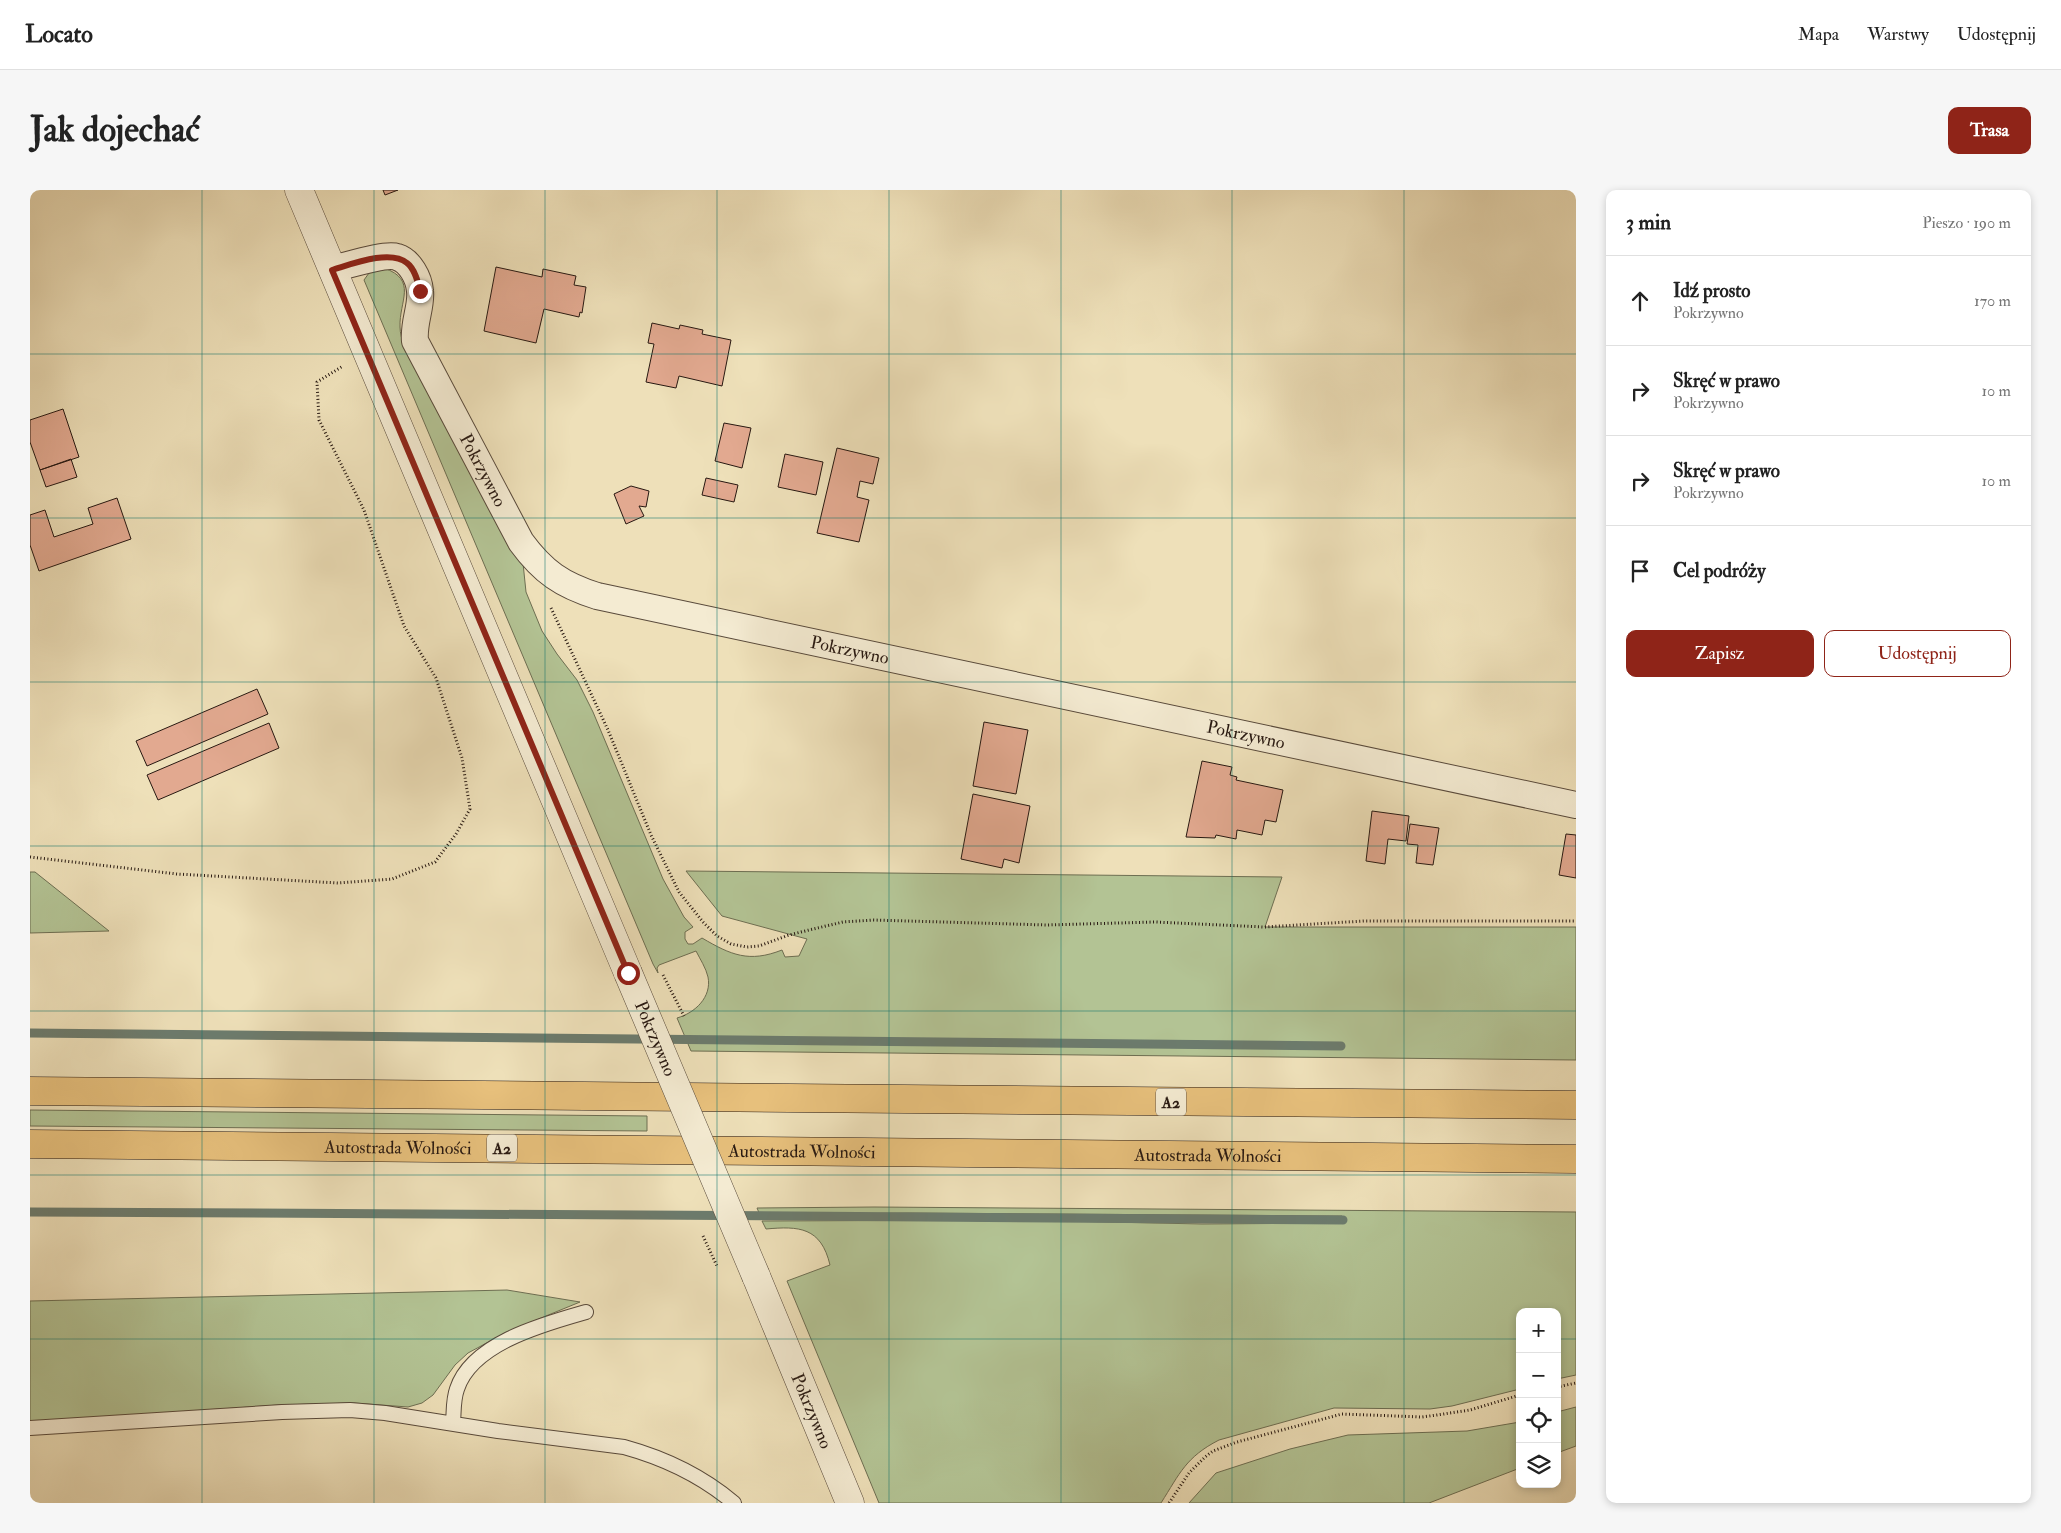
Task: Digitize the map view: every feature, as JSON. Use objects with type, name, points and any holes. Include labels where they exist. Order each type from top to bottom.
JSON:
[{"type":"highway","name":"A2","points":[[30,1091],[1576,1105]]},
{"type":"highway","name":"Autostrada Wolności","points":[[30,1144],[1576,1158]]},
{"type":"street","name":"Pokrzywno","points":[[299,190],[850,1503]]},
{"type":"street","name":"Pokrzywno","points":[[332,270],[366,260],[396,256],[409,264],[416,277],[420,291],[414,326],[415,341],[521,542],[542,567],[572,588],[607,598],[1576,805]]},
{"type":"lane","points":[[453,1423],[455,1397],[460,1382],[469,1368],[483,1355],[529,1330],[586,1312]]},
{"type":"lane","points":[[30,1428],[282,1412],[350,1410],[385,1412],[630,1449],[687,1471],[724,1494],[734,1503]]},
{"type":"path","points":[[30,857],[177,874],[338,883],[392,879],[435,862],[456,834],[470,809],[462,758],[436,678],[404,626],[364,510],[319,420],[317,382],[368,353]]},
{"type":"path","points":[[565,637],[608,730],[666,867],[679,892],[702,922],[731,944],[747,947],[760,946],[789,935],[843,922],[873,920],[1047,924],[1155,922],[1264,927],[1364,921],[1576,921]]},
{"type":"path","points":[[663,974],[684,1016]]},
{"type":"path","points":[[703,1236],[718,1267]]},
{"type":"path","points":[[1561,1386],[1576,1383]]},
{"type":"path","points":[[1169,1503],[1189,1473],[1205,1457],[1213,1451],[1237,1442],[1342,1414],[1422,1417],[1470,1410],[1516,1396]]},
{"type":"green space","points":[[384,268],[394,273],[401,279],[404,285],[400,327],[404,346],[523,563],[526,592],[542,631],[577,680],[593,712],[663,879],[684,917],[693,927],[685,932],[685,939],[688,944],[693,944],[702,938],[731,953],[760,956],[782,950],[785,957],[799,956],[807,939],[722,916],[686,871],[1282,877],[1265,927],[1576,927],[1576,1060],[691,1051],[677,1018],[696,1008],[705,997],[709,984],[706,970],[696,951],[659,965],[657,968],[658,973],[653,964],[364,280],[369,273]]},
{"type":"green space","points":[[30,872],[35,872],[109,931],[30,933]]},
{"type":"green space","points":[[30,1110],[647,1116],[647,1131],[30,1126]]},
{"type":"green space","points":[[874,1207],[1576,1212],[1576,1375],[1561,1378],[1561,1308],[1516,1308],[1516,1390],[1452,1406],[1430,1409],[1334,1408],[1219,1440],[1191,1459],[1161,1503],[879,1503],[787,1281],[830,1265],[826,1252],[821,1243],[807,1232],[789,1228],[766,1229],[762,1221],[1015,1220],[1202,1224],[1344,1223],[1342,1216],[909,1213],[760,1215],[757,1208]]},
{"type":"green space","points":[[507,1290],[580,1302],[507,1332],[468,1353],[455,1365],[433,1395],[422,1403],[408,1407],[354,1403],[279,1405],[30,1422],[30,1301]]},
{"type":"green space","points":[[1576,1407],[1576,1446],[1561,1452],[1561,1443],[1561,1411]]},
{"type":"green space","points":[[1516,1423],[1516,1470],[1429,1503],[1189,1503],[1216,1473],[1290,1449],[1348,1435],[1467,1431]]},
{"type":"building","points":[[383,190],[398,190],[385,195]]},
{"type":"building","points":[[496,267],[542,277],[543,269],[576,276],[574,285],[586,287],[582,313],[580,312],[579,317],[544,309],[536,343],[484,331]]},
{"type":"building","points":[[652,323],[679,329],[680,325],[703,330],[702,334],[731,340],[722,386],[679,376],[676,388],[646,382],[654,344],[648,343]]},
{"type":"building","points":[[63,409],[79,457],[40,470],[30,442],[30,420]]},
{"type":"building","points":[[724,423],[751,428],[742,468],[715,461]]},
{"type":"building","points":[[837,448],[879,458],[873,484],[860,481],[857,497],[869,500],[859,542],[817,533]]},
{"type":"building","points":[[785,454],[823,462],[816,495],[778,487]]},
{"type":"building","points":[[71,459],[77,477],[46,487],[40,470]]},
{"type":"building","points":[[706,478],[738,485],[734,502],[702,495]]},
{"type":"building","points":[[631,486],[649,491],[646,507],[639,506],[644,516],[626,524],[614,494]]},
{"type":"building","points":[[117,498],[131,539],[39,571],[30,545],[30,515],[45,510],[54,537],[93,524],[88,508]]},
{"type":"building","points":[[257,689],[268,714],[147,766],[136,741]]},
{"type":"building","points":[[984,722],[1028,730],[1016,794],[973,786]]},
{"type":"building","points":[[269,723],[279,748],[158,800],[147,775]]},
{"type":"building","points":[[1202,761],[1232,767],[1230,775],[1237,777],[1236,780],[1283,790],[1276,822],[1265,820],[1262,835],[1237,830],[1236,839],[1216,835],[1215,838],[1186,837]]},
{"type":"building","points":[[973,794],[1030,806],[1019,863],[1004,859],[1002,868],[961,859]]},
{"type":"building","points":[[1372,811],[1409,816],[1406,841],[1388,839],[1385,864],[1366,861]]},
{"type":"building","points":[[1410,824],[1439,828],[1433,865],[1416,863],[1418,845],[1407,844]]},
{"type":"building","points":[[1566,834],[1576,835],[1576,878],[1559,875]]},
{"type":"waterway","points":[[30,1033],[1341,1046]]},
{"type":"waterway","points":[[30,1212],[1343,1220]]},
{"type":"route","points":[[420,291],[416,277],[409,264],[396,256],[366,260],[332,270],[628,973]]}]
